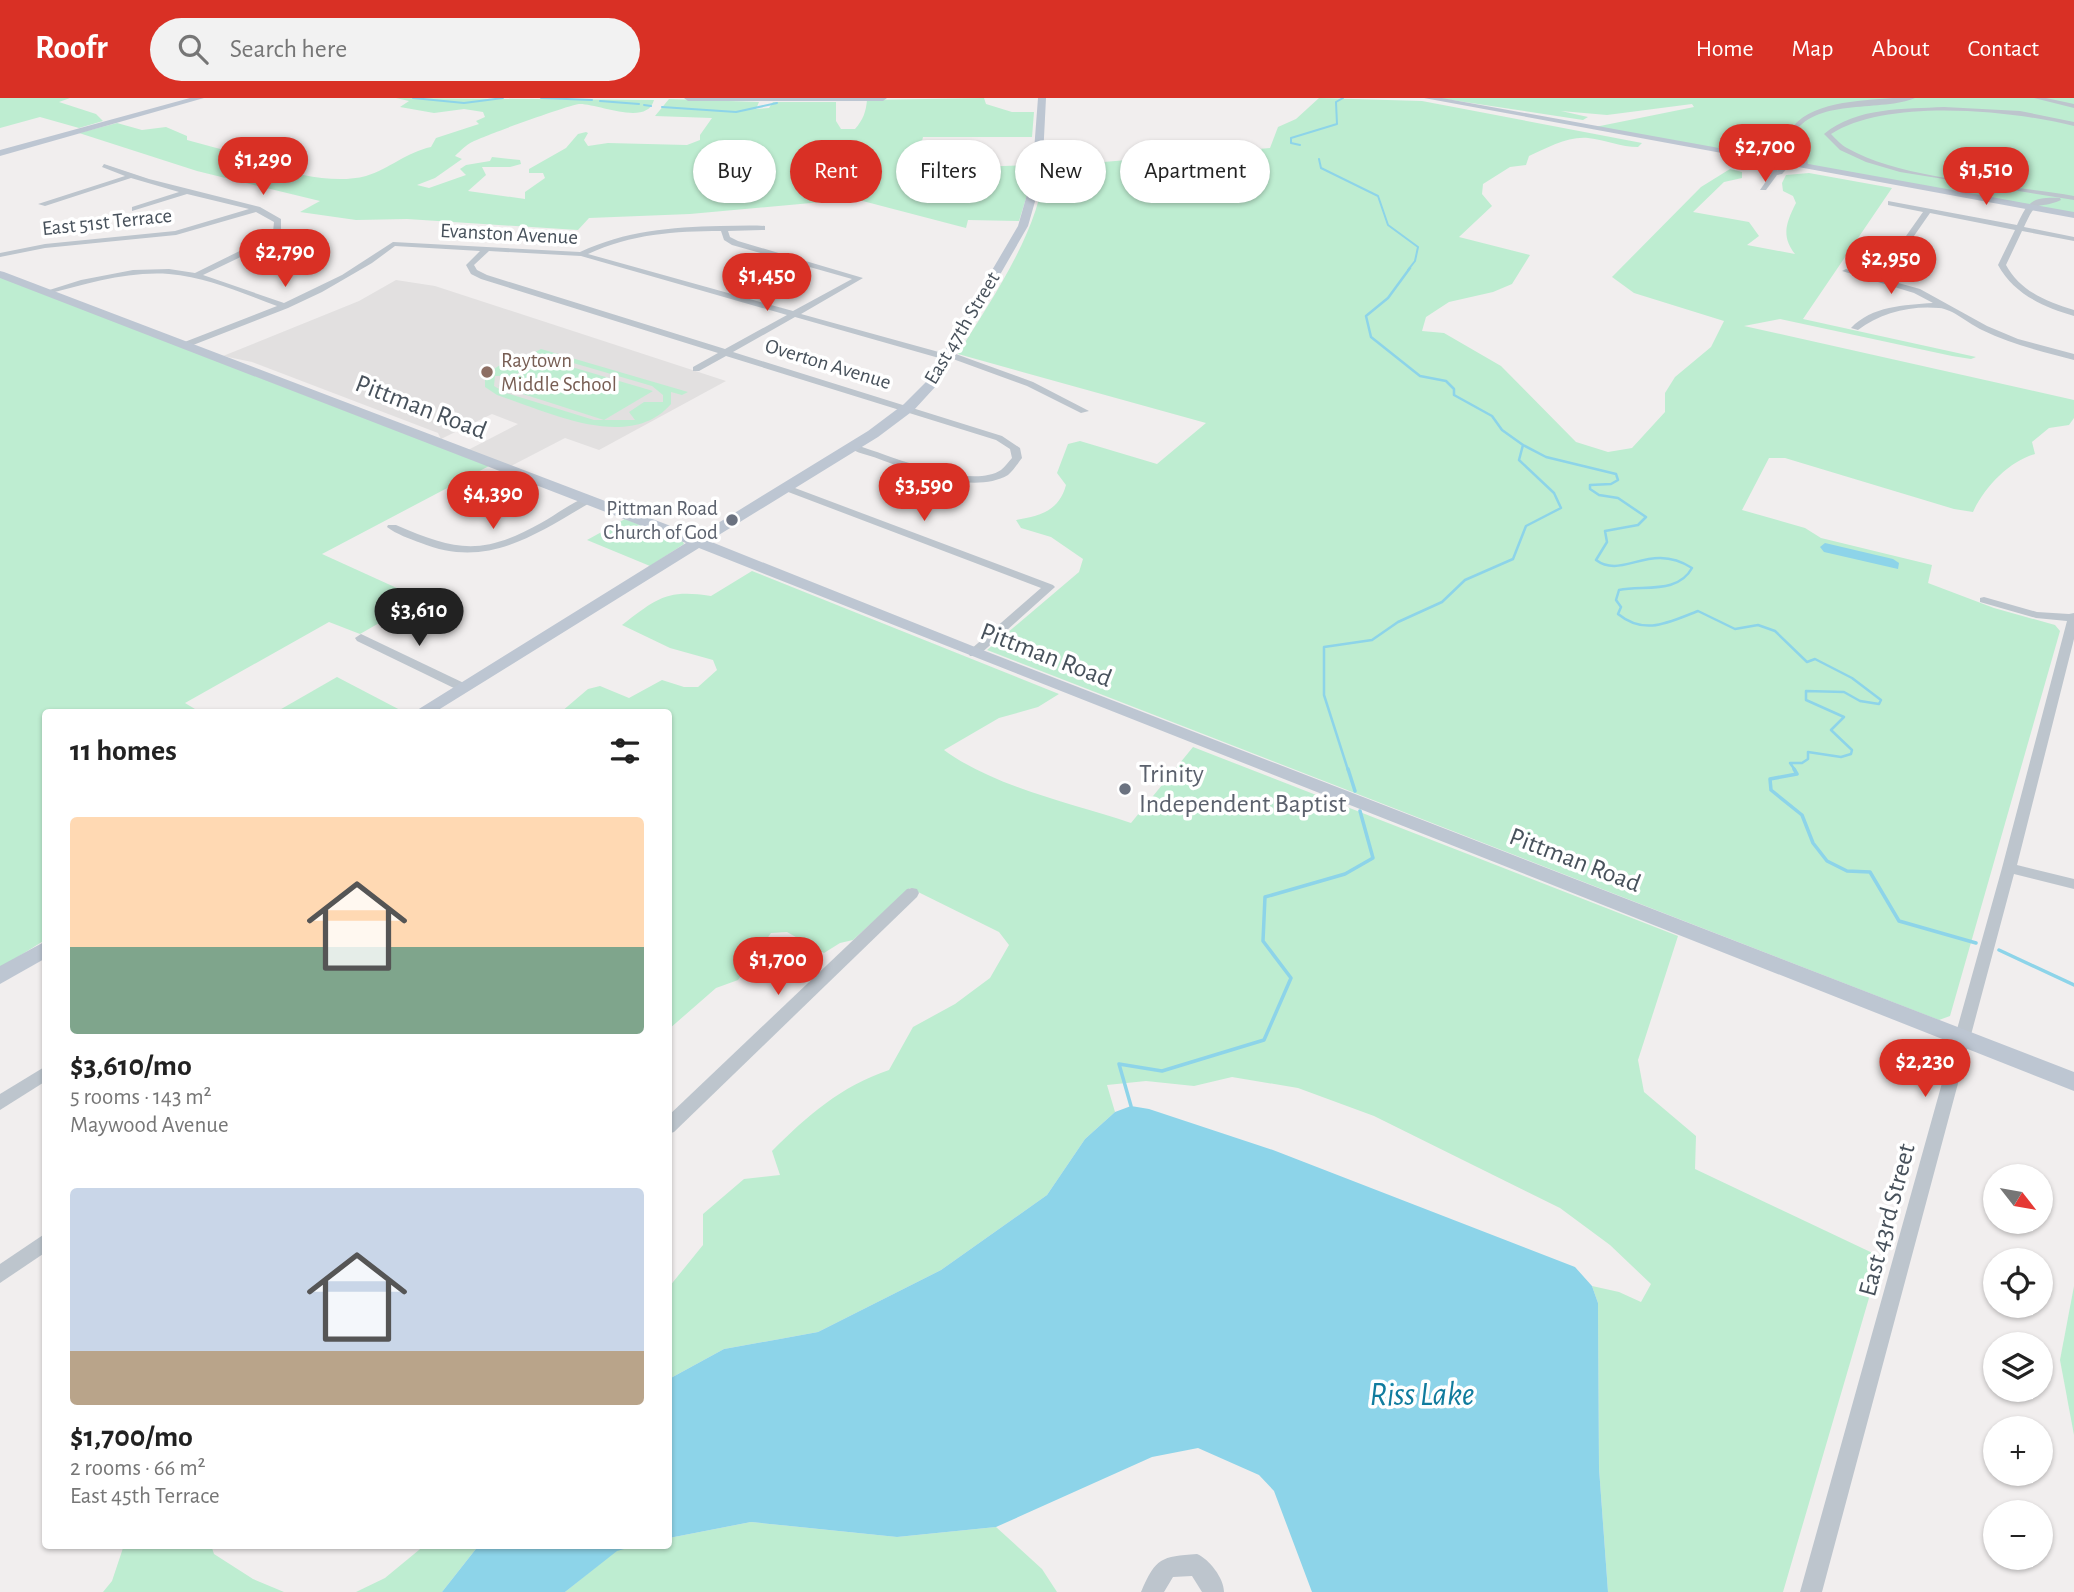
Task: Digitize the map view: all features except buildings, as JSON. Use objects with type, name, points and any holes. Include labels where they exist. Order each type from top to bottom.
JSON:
[{"type":"main road","points":[[0,153],[200,98]]},
{"type":"main road","points":[[688,98],[883,98]]},
{"type":"main road","name":"East 47th Street","points":[[429,709],[853,447],[909,407],[932,383],[949,357],[1023,226],[1033,199],[1042,98]]},
{"type":"main road","points":[[1428,98],[2074,215]]},
{"type":"main road","name":"Pittman Road","points":[[0,274],[589,499],[974,653],[2074,1082]]},
{"type":"main road","points":[[0,976],[42,950]]},
{"type":"street","points":[[1805,167],[1804,155],[1792,132],[1794,125],[1818,112],[1912,98]]},
{"type":"street","points":[[2036,102],[2074,106]]},
{"type":"street","points":[[2036,102],[2074,114]]},
{"type":"street","points":[[1818,112],[1870,114],[1976,106],[2025,111],[2074,124]]},
{"type":"street","points":[[1870,114],[1831,127],[1827,134],[1833,144],[1869,162],[2074,199]]},
{"type":"street","points":[[1763,188],[1775,173],[1781,172],[1784,164]]},
{"type":"street","points":[[104,166],[131,176],[257,209],[278,221],[277,233],[255,248],[196,276]]},
{"type":"street","points":[[43,204],[131,176]]},
{"type":"street","points":[[1987,183],[2000,192],[1994,201]]},
{"type":"street","points":[[135,209],[186,191]]},
{"type":"street","points":[[2074,199],[2044,200],[2029,207],[2003,260],[2007,275],[2037,298],[2074,313]]},
{"type":"street","points":[[1891,203],[2074,239]]},
{"type":"street","name":"East 51st Terrace","points":[[0,255],[45,246],[176,233],[257,209]]},
{"type":"street","points":[[1881,278],[1928,210]]},
{"type":"street","points":[[581,254],[615,237],[630,234],[762,228]]},
{"type":"street","points":[[696,369],[859,278],[735,243],[727,238],[724,229]]},
{"type":"street","name":"Evanston Avenue","points":[[285,306],[349,275],[391,243],[581,254],[949,357],[1030,384],[1084,411]]},
{"type":"street","name":"Overton Avenue","points":[[486,250],[471,265],[474,272],[484,277],[909,407],[1007,442],[1017,454],[1009,469],[992,477],[961,479],[853,447]]},
{"type":"street","points":[[47,292],[135,273],[167,271],[196,276],[285,306]]},
{"type":"street","points":[[1846,271],[1881,278],[1917,291],[1997,334],[2074,357]]},
{"type":"street","points":[[1855,328],[1884,312],[1945,305]]},
{"type":"street","points":[[185,345],[285,306]]},
{"type":"street","points":[[787,488],[1049,587],[974,653]]},
{"type":"street","points":[[392,527],[457,550],[480,550],[512,541],[589,499]]},
{"type":"street","points":[[1984,600],[2073,623]]},
{"type":"street","name":"East 43rd Street","points":[[1811,1592],[2010,868],[2073,623]]},
{"type":"street","points":[[361,638],[464,688]]},
{"type":"street","points":[[2010,868],[2074,884]]},
{"type":"street","points":[[672,1123],[912,893]]},
{"type":"street","points":[[0,1103],[42,1075]]},
{"type":"street","points":[[0,1275],[42,1244]]},
{"type":"street","points":[[1152,1592],[1167,1567],[1197,1565],[1214,1588],[1213,1592]]},
{"type":"shaded area","name":"Raytown Middle School","points":[[396,280],[435,286],[726,381],[599,450],[565,438],[511,466],[468,450],[518,424],[492,414],[441,439],[438,433],[252,362],[223,356],[359,301]]},
{"type":"green space","points":[[0,98],[70,98],[59,102],[96,114],[103,121],[79,128],[40,117],[0,128]]},
{"type":"green space","points":[[396,98],[654,100],[650,108],[642,112],[621,112],[579,104],[526,121],[470,143],[455,156],[462,159],[435,178],[417,185],[429,188],[466,175],[460,169],[466,165],[490,161],[492,157],[520,160],[521,164],[510,167],[482,167],[486,175],[468,191],[525,199],[525,192],[545,178],[543,173],[529,173],[529,169],[566,148],[578,134],[586,132],[588,133],[584,140],[588,146],[608,143],[687,145],[693,143],[693,203],[776,203],[776,140],[700,140],[700,135],[712,118],[655,116],[669,99],[759,102],[756,109],[769,108],[773,102],[836,102],[836,121],[841,129],[855,129],[864,116],[867,100],[984,98],[986,104],[1012,112],[1034,112],[1032,137],[923,137],[922,140],[896,140],[896,203],[1001,203],[1001,166],[1015,166],[1015,203],[1025,203],[1019,221],[968,220],[966,228],[870,203],[882,203],[882,140],[790,140],[790,203],[811,203],[690,214],[589,218],[578,230],[407,219],[356,220],[300,212],[320,201],[197,171],[79,133],[117,123],[142,130],[166,127],[187,136],[187,140],[275,164],[269,166],[305,175],[342,179],[374,173],[431,147],[436,138],[479,124],[476,121],[485,117],[483,112],[464,109],[434,113],[400,107],[409,101]]},
{"type":"green space","points":[[1319,98],[1422,101],[1642,143],[1638,147],[1588,138],[1565,141],[1529,156],[1526,165],[1510,167],[1483,184],[1482,194],[1492,206],[1459,237],[1530,255],[1512,284],[1493,292],[1449,302],[1426,317],[1422,331],[1444,333],[1501,366],[1576,442],[1608,452],[1632,448],[1665,412],[1665,393],[1675,377],[1711,347],[1724,321],[1634,293],[1612,277],[1701,187],[1730,169],[1742,172],[1742,178],[1724,182],[1693,212],[1749,222],[1759,236],[1747,245],[1795,254],[1788,241],[1786,229],[1796,203],[1793,196],[1783,191],[1782,183],[1786,175],[1809,173],[1892,188],[1803,319],[1976,357],[1971,359],[1952,356],[1780,319],[1744,326],[2074,400],[2074,418],[2069,425],[2049,428],[2032,442],[2035,454],[2016,462],[1999,476],[1984,493],[1973,512],[1954,509],[1785,458],[1769,458],[1742,510],[1805,528],[1821,538],[1932,565],[1928,583],[1994,608],[2055,625],[2060,631],[1950,1016],[1939,1020],[987,650],[1079,572],[1083,559],[1051,537],[1021,528],[1016,520],[1041,514],[1059,501],[1066,485],[1057,473],[1068,444],[1080,441],[1157,464],[1206,423],[958,354],[1012,264],[1037,203],[1106,203],[1106,162],[1120,161],[1120,203],[1270,203],[1270,148],[1278,127],[1296,119]]},
{"type":"green space","points":[[1438,98],[2074,98],[2074,213],[1595,127],[1694,107],[1692,104],[1607,115],[1561,111],[1588,117],[1583,120]]},
{"type":"green space","points":[[0,277],[489,466],[322,554],[421,599],[360,634],[329,622],[185,703],[195,709],[42,709],[42,942],[0,968]]},
{"type":"green space","points":[[541,349],[688,392],[682,395],[671,392],[671,404],[653,418],[633,426],[610,427],[563,418],[497,395],[485,387],[485,378],[497,367],[519,358],[543,355],[535,352]],"holes":[[[543,358],[563,360],[652,386],[663,395],[663,402],[644,402],[629,412],[635,420],[594,420],[506,393],[494,386],[495,376],[513,376],[529,367],[524,361]]]},
{"type":"green space","points":[[548,360],[653,391],[604,420],[498,386]]},
{"type":"green space","points":[[625,519],[684,544],[650,566],[587,540]]},
{"type":"green space","points":[[752,571],[1059,694],[1038,707],[999,718],[944,750],[986,774],[1034,793],[1131,823],[1193,747],[1678,936],[1638,1060],[1644,1092],[1696,1136],[1695,1169],[1881,1257],[1783,1592],[1608,1592],[1599,1468],[1598,1303],[1592,1286],[1619,1292],[1641,1302],[1651,1284],[1610,1245],[1560,1208],[1374,1116],[1298,1088],[1232,1077],[1194,1086],[1146,1081],[1107,1085],[1115,1112],[1085,1139],[1047,1195],[941,1270],[818,1332],[724,1349],[672,1377],[672,1283],[703,1245],[703,1214],[744,1179],[780,1175],[772,1151],[798,1126],[840,1093],[889,1070],[913,1027],[955,1004],[990,978],[1009,945],[999,932],[910,888],[853,940],[840,943],[824,953],[787,932],[771,933],[738,980],[716,988],[672,1026],[672,709],[565,709],[588,689],[600,686],[629,698],[662,680],[684,687],[698,687],[717,670],[713,660],[670,648],[622,625],[663,598],[683,594],[711,596]]},
{"type":"green space","points":[[337,677],[398,709],[281,709]]},
{"type":"green space","points":[[2074,1286],[2074,1435],[2060,1360]]},
{"type":"green space","points":[[751,1522],[897,1537],[996,1527],[1042,1569],[1057,1592],[565,1592],[617,1550],[672,1549],[672,1537]]},
{"type":"green space","points":[[123,1549],[212,1549],[214,1554],[253,1579],[284,1592],[103,1592],[112,1581]]},
{"type":"green space","points":[[420,1549],[476,1549],[442,1592],[356,1592],[385,1578]]},
{"type":"water","points":[[1825,543],[1893,559],[1899,563],[1898,569],[1824,552],[1820,547]]},
{"type":"water","name":"Riss Lake","points":[[1131,1106],[1149,1109],[1273,1150],[1575,1267],[1592,1286],[1598,1303],[1599,1468],[1608,1592],[1312,1592],[1274,1491],[1259,1475],[1198,1448],[1152,1457],[996,1527],[897,1537],[751,1522],[672,1537],[672,1377],[724,1349],[818,1332],[941,1270],[1047,1195],[1085,1139],[1115,1112]]},
{"type":"water","points":[[476,1549],[624,1549],[617,1551],[565,1592],[442,1592]]},
{"type":"waterway","points":[[413,98],[464,103],[503,98]]},
{"type":"waterway","points":[[541,98],[592,100]]},
{"type":"waterway","points":[[1300,145],[1291,143],[1291,138],[1337,124],[1336,102],[1343,98]]},
{"type":"waterway","points":[[600,101],[639,104]]},
{"type":"waterway","points":[[662,107],[736,112],[777,103]]},
{"type":"waterway","points":[[644,105],[651,106]]},
{"type":"waterway","points":[[1319,159],[1321,168],[1378,196],[1388,225],[1418,247],[1415,261],[1408,270]]},
{"type":"waterway","points":[[1410,268],[1388,298],[1366,316],[1371,337],[1420,376],[1446,381],[1454,389],[1454,395],[1492,416],[1502,430],[1523,445]]},
{"type":"waterway","points":[[1348,770],[1324,695],[1324,647],[1372,640],[1398,622],[1442,602],[1465,580],[1513,559],[1526,526],[1561,508],[1554,493],[1519,460],[1523,445]]},
{"type":"waterway","points":[[1523,445],[1546,457],[1616,474],[1618,480],[1611,484],[1590,485],[1590,489],[1599,495],[1618,498],[1646,517],[1638,525],[1605,531],[1607,542],[1596,560],[1616,566],[1663,558],[1692,568],[1678,582],[1669,585],[1619,590],[1616,600],[1621,607],[1618,614],[1628,621],[1648,626],[1667,623],[1698,611],[1735,629],[1758,625],[1775,631],[1807,662],[1815,659],[1852,678],[1881,700],[1879,704],[1860,701],[1844,692],[1806,691],[1806,700],[1844,717],[1831,730],[1852,750],[1851,754],[1841,757],[1808,752],[1808,759],[1802,763],[1790,763],[1795,770]]},
{"type":"waterway","points":[[1348,769],[1355,791]]},
{"type":"waterway","points":[[1794,769],[1797,774],[1770,779],[1771,790],[1802,815],[1813,843],[1827,861],[1847,871],[1870,872],[1899,921],[1976,943]]},
{"type":"waterway","points":[[1131,1106],[1119,1064],[1162,1071],[1264,1040],[1291,978],[1263,941],[1265,897],[1345,874],[1373,858],[1360,811]]},
{"type":"waterway","points":[[1999,950],[2074,985]]},
{"type":"place","name":"Raytown Middle School","points":[[487,372]]},
{"type":"place","name":"Pittman Road Church of God","points":[[732,520]]},
{"type":"place","name":"Trinity Independent Baptist","points":[[1125,789]]}]
